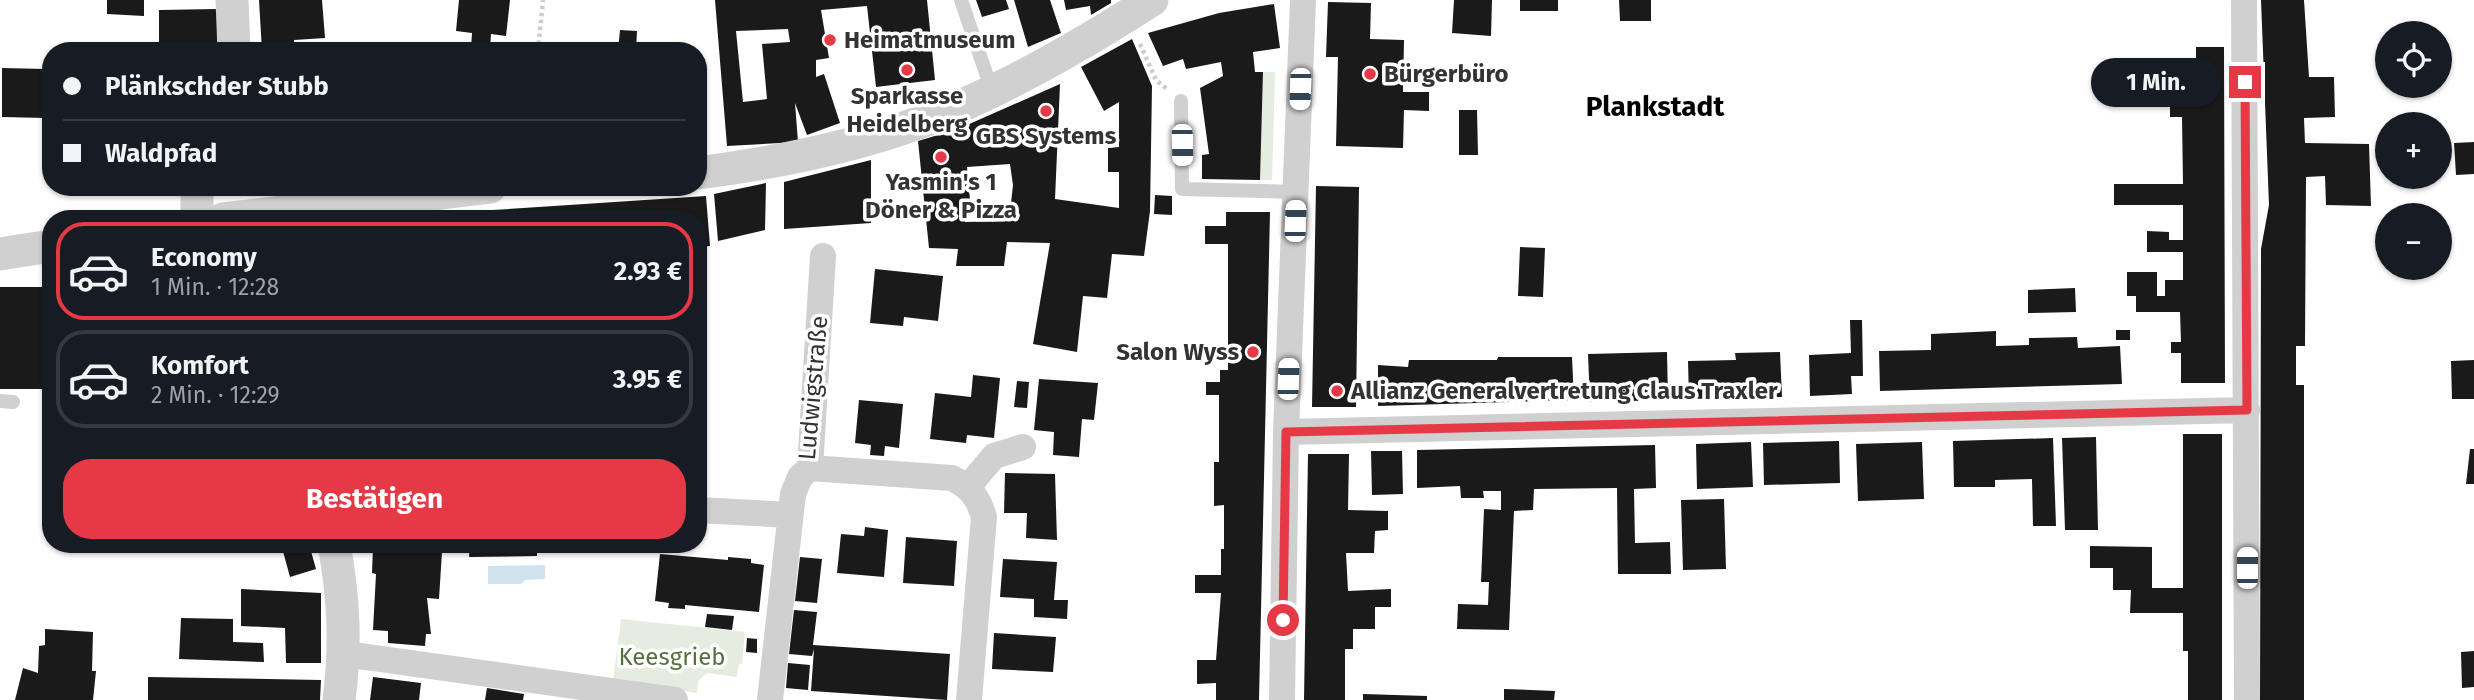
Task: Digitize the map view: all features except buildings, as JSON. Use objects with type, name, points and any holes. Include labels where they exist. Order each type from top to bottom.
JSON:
[{"type":"street","points":[[232,0],[233,42]]},
{"type":"street","points":[[1282,700],[1286,432],[1303,0]]},
{"type":"street","points":[[2245,0],[2247,700]]},
{"type":"street","points":[[707,171],[823,152],[903,129],[992,91],[1136,7]]},
{"type":"street","points":[[298,210],[415,196]]},
{"type":"street","points":[[0,254],[42,247]]},
{"type":"street","name":"Ludwigstraße","points":[[770,700],[790,515],[800,477],[810,468],[823,256]]},
{"type":"street","points":[[1286,432],[2247,410]]},
{"type":"street","points":[[968,486],[995,456],[1023,447]]},
{"type":"street","points":[[810,468],[951,478],[968,486],[979,500],[984,517],[969,700]]},
{"type":"street","points":[[707,510],[790,515]]},
{"type":"street","points":[[336,553],[344,598],[345,654],[340,700]]},
{"type":"street","points":[[345,654],[675,700]]},
{"type":"lane","points":[[961,0],[992,91]]},
{"type":"lane","points":[[1181,101],[1182,189],[1296,192]]},
{"type":"path","points":[[539,42],[543,0]]},
{"type":"path","points":[[1136,7],[1156,80],[1181,101]]},
{"type":"green space","points":[[1263,72],[1275,72],[1272,180],[1260,180]]},
{"type":"green space","name":"Keesgrieb","points":[[621,619],[745,632],[742,664],[739,664],[737,677],[707,673],[698,681],[697,693],[613,680]]},
{"type":"water","points":[[545,565],[545,579],[525,580],[521,584],[488,584],[488,566]]},
{"type":"place","name":"Heimatmuseum","points":[[830,40]]},
{"type":"place","name":"Sparkasse Heidelberg","points":[[907,70]]},
{"type":"place","name":"Bürgerbüro","points":[[1370,74]]},
{"type":"place","name":"GBS Systems","points":[[1046,111]]},
{"type":"place","name":"Yasmin's 1 Döner & Pizza","points":[[941,157]]},
{"type":"place","name":"Salon Wyss","points":[[1253,352]]},
{"type":"place","name":"Allianz Generalvertretung Claus Traxler","points":[[1337,391]]},
{"type":"district","name":"Plankstadt","points":[[1655,106]]},
{"type":"route","points":[[1283,620],[1286,432],[2247,410],[2245,82]]}]
